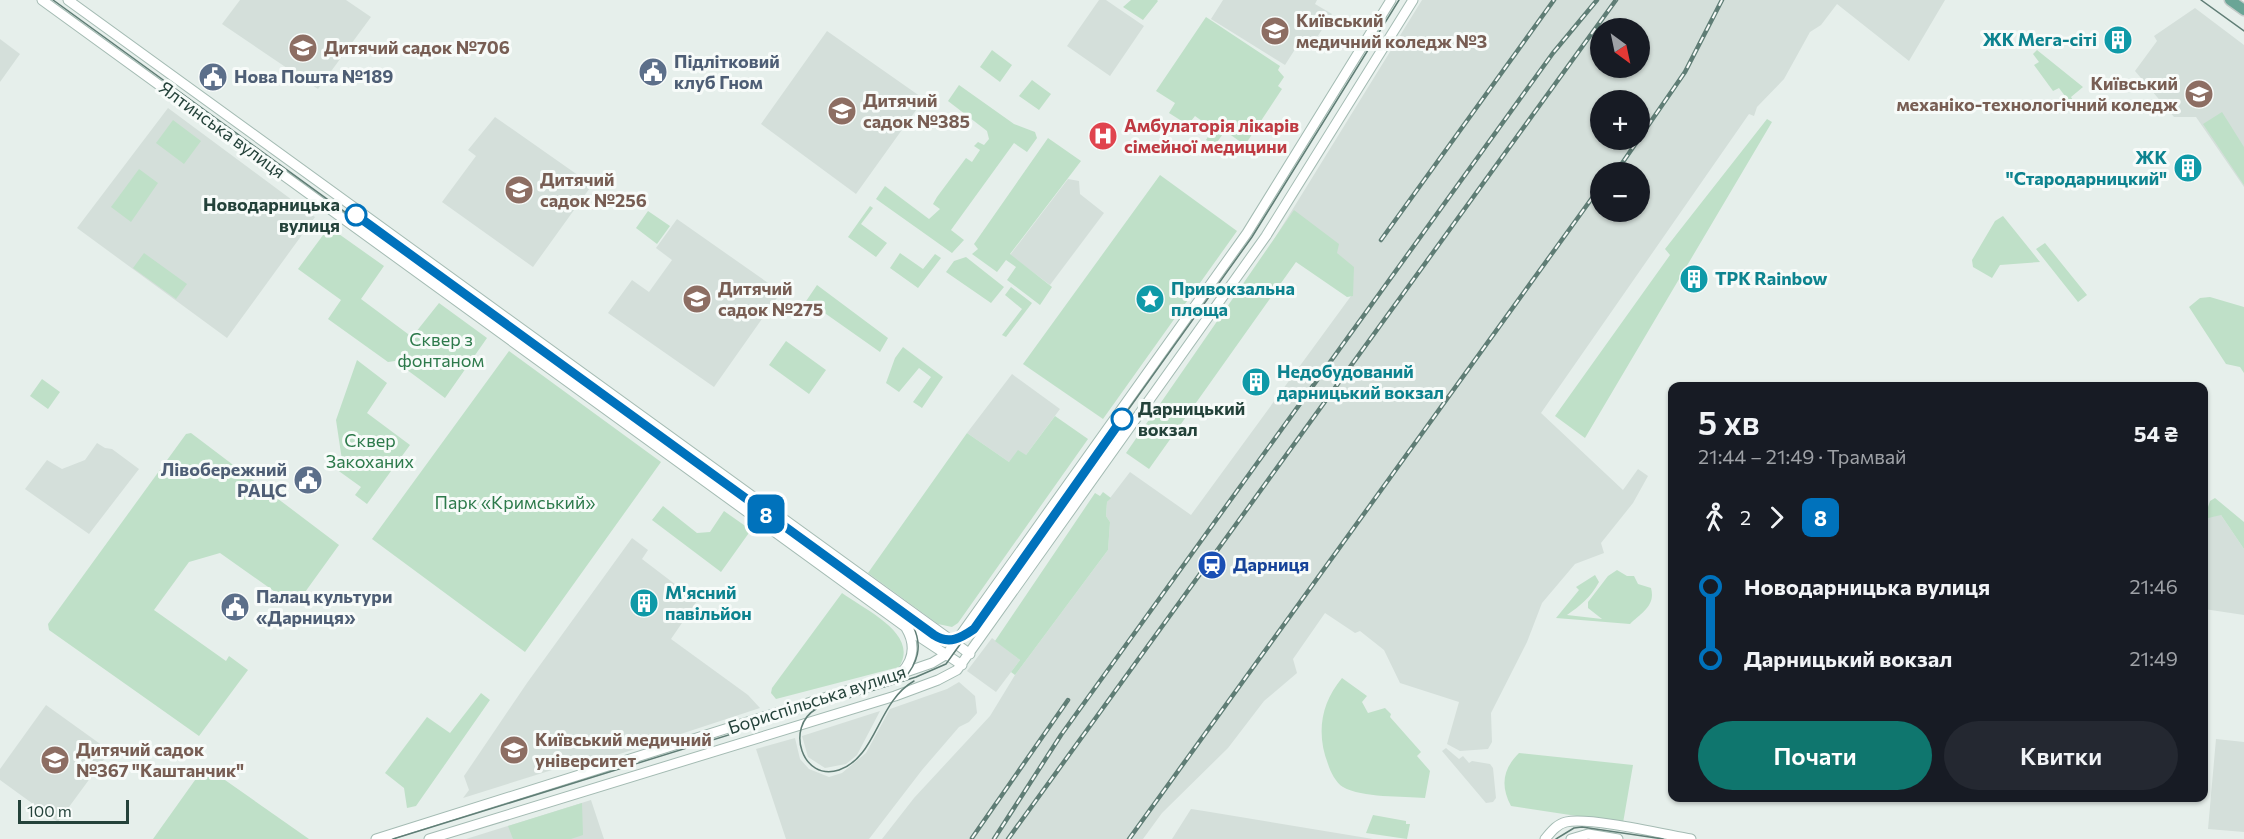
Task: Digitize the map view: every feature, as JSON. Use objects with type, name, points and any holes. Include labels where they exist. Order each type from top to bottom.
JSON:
[{"type":"main road","name":"Ялтинська вулиця","points":[[42,0],[904,625],[962,664]]},
{"type":"main road","points":[[947,654],[1247,233],[1391,0]]},
{"type":"main road","name":"Бориспільська вулиця","points":[[429,839],[895,696],[949,676],[970,654],[1266,236],[1413,0]]},
{"type":"main road","points":[[2230,0],[2244,10]]},
{"type":"main road","name":"Ялтинська вулиця","points":[[72,2],[970,654]]},
{"type":"main road","points":[[900,674],[909,663],[912,651],[912,641],[904,625]]},
{"type":"main road","points":[[942,635],[959,633],[969,625]]},
{"type":"main road","name":"Бориспільська вулиця","points":[[376,839],[900,674],[933,663],[947,654]]},
{"type":"main road","points":[[1545,839],[1556,827],[1569,821],[1592,822],[1691,839]]},
{"type":"main road","points":[[1571,839],[1588,834],[1618,839]]},
{"type":"shaded area","name":"Дитячий садок №706","points":[[240,0],[346,0],[371,17],[318,89],[222,24]]},
{"type":"shaded area","points":[[1099,0],[1106,0],[1144,26],[1110,76],[1067,46]]},
{"type":"shaded area","name":"Київський медичний коледж №3","points":[[1223,0],[1317,0],[1315,4],[1332,14],[1309,50],[1299,43],[1285,65],[1211,19]]},
{"type":"shaded area","points":[[1422,0],[1945,0],[1909,61],[1837,4],[1821,25],[1810,32],[1784,79],[1757,107],[1754,116],[1749,114],[1541,413],[1623,490],[1638,469],[1648,476],[1633,503],[1601,543],[1604,553],[1575,564],[1542,603],[1527,642],[1491,713],[1492,742],[1488,749],[1460,751],[1447,744],[1459,702],[1400,683],[1384,650],[1360,631],[1355,633],[1325,613],[1293,659],[1297,673],[1264,701],[1228,748],[1162,813],[1143,839],[882,839],[914,798],[990,716],[1015,675],[1108,550],[1110,522],[1106,516],[1107,502],[1130,472],[1191,515],[1351,296],[1273,241]]},
{"type":"shaded area","name":"Київський механіко-технологічний коледж","points":[[2195,8],[2244,45],[2244,187],[2196,117],[2174,117],[2135,71],[2157,41],[2154,36]]},
{"type":"shaded area","name":"Дитячий садок №385","points":[[827,31],[924,99],[856,194],[761,124]]},
{"type":"shaded area","points":[[0,39],[20,54],[0,82]]},
{"type":"shaded area","points":[[168,108],[315,217],[227,338],[77,228]]},
{"type":"shaded area","name":"Дитячий садок №256","points":[[495,117],[592,185],[533,267],[442,202],[476,156],[468,150]]},
{"type":"shaded area","points":[[1068,179],[1079,181],[1080,194],[1104,213],[1050,285],[1010,255]]},
{"type":"shaded area","name":"Дитячий садок №275","points":[[677,219],[781,292],[714,387],[608,313],[632,280],[649,292],[672,260],[656,248]]},
{"type":"shaded area","points":[[1012,374],[1060,409],[1026,455],[1009,462],[967,433]]},
{"type":"shaded area","points":[[97,443],[112,449],[139,469],[89,534],[25,489],[47,460],[62,469],[85,460]]},
{"type":"shaded area","points":[[2221,515],[2244,549],[2244,615],[2208,610],[2208,517]]},
{"type":"shaded area","points":[[632,538],[648,550],[642,559],[697,601],[671,639],[748,695],[760,708],[574,769],[568,765],[463,798],[469,790],[464,776],[527,683]]},
{"type":"shaded area","points":[[992,638],[1020,660],[996,692],[967,671]]},
{"type":"shaded area","points":[[959,682],[975,696],[977,713],[969,722],[959,727],[922,770],[869,839],[786,839],[756,749],[795,738],[800,759],[809,769],[829,777],[842,773],[866,753],[890,709],[947,689]]},
{"type":"shaded area","name":"Дитячий садок №367 \"Каштанчик\"","points":[[46,705],[110,751],[58,822],[0,780],[0,769]]},
{"type":"shaded area","points":[[880,711],[857,755],[846,764],[825,768],[808,757],[802,736]]},
{"type":"shaded area","points":[[2216,739],[2244,742],[2244,832],[2208,829]]},
{"type":"shaded area","points":[[1446,748],[1459,759],[1463,756],[1469,763],[1472,761],[1490,764],[1493,768],[1496,798],[1493,802],[1486,803],[1442,751]]},
{"type":"shaded area","points":[[591,800],[604,839],[466,839]]},
{"type":"shaded area","points":[[1191,809],[1204,811],[1373,839],[1172,839]]},
{"type":"green space","points":[[1131,0],[1158,1],[1143,20],[1123,7]]},
{"type":"green space","points":[[1206,17],[1280,66],[1278,70],[1284,77],[1278,86],[1282,89],[1245,145],[1225,131],[1215,145],[1206,140],[1213,129],[1195,116],[1188,125],[1169,113],[1175,103],[1156,91]]},
{"type":"green space","points":[[992,50],[1012,65],[1000,82],[980,67]]},
{"type":"green space","points":[[2037,50],[2083,87],[2071,97],[2074,102],[2064,108],[2059,101],[2065,96],[2059,88],[2053,91],[2034,65],[2039,62],[2033,54]]},
{"type":"green space","points":[[1032,80],[1051,94],[1039,110],[1019,96]]},
{"type":"green space","points":[[959,85],[1014,124],[1035,132],[1037,138],[1027,152],[1014,143],[951,230],[964,240],[952,253],[876,199],[885,186],[929,219],[940,209],[933,204],[937,197],[966,158],[972,162],[980,150],[974,146],[978,142],[984,145],[989,139],[987,131],[948,101]]},
{"type":"green space","points":[[2222,112],[2244,147],[2244,185],[2203,124]]},
{"type":"green space","points":[[1767,119],[1772,122],[1585,438],[1555,416],[1670,255],[1665,249]]},
{"type":"green space","points":[[173,120],[201,141],[184,164],[156,143]]},
{"type":"green space","points":[[1048,138],[1081,161],[1010,254],[1052,287],[1040,305],[1007,280],[1016,267],[1006,260],[997,272],[972,254],[978,249],[974,244]]},
{"type":"green space","points":[[139,169],[158,183],[131,222],[111,207]]},
{"type":"green space","points":[[1160,175],[1237,231],[1103,419],[1023,364]]},
{"type":"green space","points":[[870,206],[873,208],[861,224],[887,243],[876,257],[848,237]]},
{"type":"green space","points":[[1294,210],[1339,244],[1337,253],[1354,267],[1353,296],[1347,297],[1296,262],[1149,469],[1126,453]]},
{"type":"green space","points":[[648,211],[670,226],[657,244],[636,228]]},
{"type":"green space","points":[[2003,216],[2040,262],[2000,265],[1992,278],[1973,267],[1972,260],[1995,221]]},
{"type":"green space","name":"Сквер з фонтаном","points":[[329,227],[384,266],[361,299],[412,337],[439,303],[487,338],[445,398],[395,361],[388,362],[328,319],[341,300],[298,269]]},
{"type":"green space","points":[[2045,243],[2087,295],[2078,302],[2036,249]]},
{"type":"green space","points":[[144,253],[187,284],[176,299],[133,268]]},
{"type":"green space","points":[[900,253],[923,269],[935,254],[941,258],[918,288],[890,268]]},
{"type":"green space","points":[[966,257],[1004,287],[991,303],[946,272],[954,261]]},
{"type":"green space","points":[[817,285],[888,338],[880,352],[809,302],[798,313]]},
{"type":"green space","points":[[1011,287],[1032,303],[1006,337],[1002,335],[1022,309],[1005,295]]},
{"type":"green space","points":[[2210,297],[2244,307],[2244,373],[2240,367],[2226,364],[2189,307],[2200,298]]},
{"type":"green space","points":[[786,341],[826,370],[809,394],[769,365]]},
{"type":"green space","points":[[903,347],[943,377],[922,408],[913,402],[931,377],[919,368],[899,392],[886,383],[895,358]]},
{"type":"green space","name":"Парк «Кримський»","points":[[509,351],[661,462],[525,652],[372,539]]},
{"type":"green space","name":"Сквер Закоханих","points":[[357,360],[387,383],[367,413],[410,445],[367,504],[355,495],[361,487],[336,469],[342,460],[336,420]]},
{"type":"green space","points":[[42,379],[60,392],[48,409],[30,396]]},
{"type":"green space","points":[[1055,416],[1088,439],[958,623],[952,627],[938,624],[868,573],[967,433],[1009,462],[1018,450],[1026,455]]},
{"type":"green space","points":[[191,433],[339,545],[295,606],[220,553],[189,562],[154,610],[226,661],[229,656],[248,670],[199,736],[49,630],[48,624],[186,434]]},
{"type":"green space","points":[[1103,492],[1111,498],[1107,502],[1106,516],[1110,522],[1108,550],[1015,675],[1011,672],[1020,660],[995,641],[1095,493],[1100,496]]},
{"type":"green space","points":[[2215,498],[2244,522],[2244,549],[2221,515],[2208,518],[2210,501]]},
{"type":"green space","points":[[663,506],[697,533],[710,532],[724,511],[751,530],[721,572],[652,520]]},
{"type":"green space","points":[[1617,570],[1627,576],[1634,576],[1638,584],[1651,588],[1649,604],[1643,613],[1630,624],[1556,618],[1579,590],[1576,587],[1595,575],[1599,582],[1596,587],[1585,601],[1567,615],[1602,619],[1588,608],[1588,602],[1608,576]]},
{"type":"green space","points":[[842,593],[876,615],[896,634],[902,644],[904,655],[899,667],[776,699],[771,693],[772,688]]},
{"type":"green space","points":[[1342,678],[1367,696],[1362,702],[1368,713],[1385,708],[1391,714],[1390,717],[1421,752],[1417,756],[1430,771],[1425,798],[1383,796],[1351,791],[1336,780],[1324,752],[1322,730],[1325,708]]},
{"type":"green space","points":[[481,693],[490,700],[416,806],[407,808],[404,788],[385,773],[427,717],[450,733]]},
{"type":"green space","points":[[1519,753],[1633,765],[1623,823],[1511,806],[1504,784],[1509,765]]},
{"type":"green space","points":[[205,766],[309,839],[153,839]]},
{"type":"green space","points":[[582,803],[583,835],[571,839],[513,839],[508,826]]},
{"type":"green space","points":[[1373,815],[1406,821],[1406,824],[1410,824],[1407,839],[1366,833]]},
{"type":"tram line","points":[[53,0],[937,642],[955,644],[969,638]]},
{"type":"tram line","points":[[393,839],[916,677],[946,664],[1252,237],[1399,0]]},
{"type":"tram line","points":[[2201,0],[2244,31]]},
{"type":"tram line","name":"8","points":[[356,215],[934,635],[947,641],[959,638],[974,629],[1122,419]]},
{"type":"tram line","points":[[903,680],[917,654],[918,640],[913,626]]},
{"type":"tram line","points":[[816,709],[807,717],[801,728],[802,751],[807,761],[815,768],[826,772],[839,770],[862,754],[892,702],[914,681]]},
{"type":"tram line","points":[[1556,839],[1574,828],[1582,827],[1663,839]]},
{"type":"railway","points":[[1381,240],[1554,0]]},
{"type":"railway","points":[[994,839],[1061,735],[1553,53],[1597,0]]},
{"type":"railway","points":[[1008,839],[1616,0]]},
{"type":"railway","points":[[1623,162],[1685,72],[1722,0]]},
{"type":"railway","points":[[1129,839],[1590,201]]},
{"type":"railway","points":[[972,838],[1068,700]]},
{"type":"place","name":"Київський медичний коледж №3","points":[[1275,31]]},
{"type":"place","name":"ЖК Мега-сіті","points":[[2118,40]]},
{"type":"place","name":"Дитячий садок №706","points":[[303,48]]},
{"type":"place","name":"Підлітковий клуб Гном","points":[[653,72]]},
{"type":"place","name":"Нова Пошта №189","points":[[213,77]]},
{"type":"place","name":"Київський механіко-технологічний коледж","points":[[2199,94]]},
{"type":"place","name":"Дитячий садок №385","points":[[842,111]]},
{"type":"place","name":"Амбулаторія лікарів сімейної медицини","points":[[1103,136]]},
{"type":"place","name":"ЖК \"Стародарницкий\"","points":[[2188,168]]},
{"type":"place","name":"Дитячий садок №256","points":[[519,190]]},
{"type":"place","name":"Новодарницька вулиця","points":[[356,215]]},
{"type":"place","name":"ТРК Rainbow","points":[[1694,279]]},
{"type":"place","name":"Дитячий садок №275","points":[[697,299]]},
{"type":"place","name":"Привокзальна площа","points":[[1150,299]]},
{"type":"place","name":"Недобудований дарницький вокзал","points":[[1256,382]]},
{"type":"place","name":"Дарницький вокзал","points":[[1122,419]]},
{"type":"place","name":"Лівобережний РАЦС","points":[[308,480]]},
{"type":"place","name":"Дарниця","points":[[1212,565]]},
{"type":"place","name":"М'ясний павільйон","points":[[644,603]]},
{"type":"place","name":"Палац культури «Дарниця»","points":[[235,607]]},
{"type":"place","name":"Київський медичний університет","points":[[514,750]]},
{"type":"place","name":"Дитячий садок №367 \"Каштанчик\"","points":[[55,760]]}]
